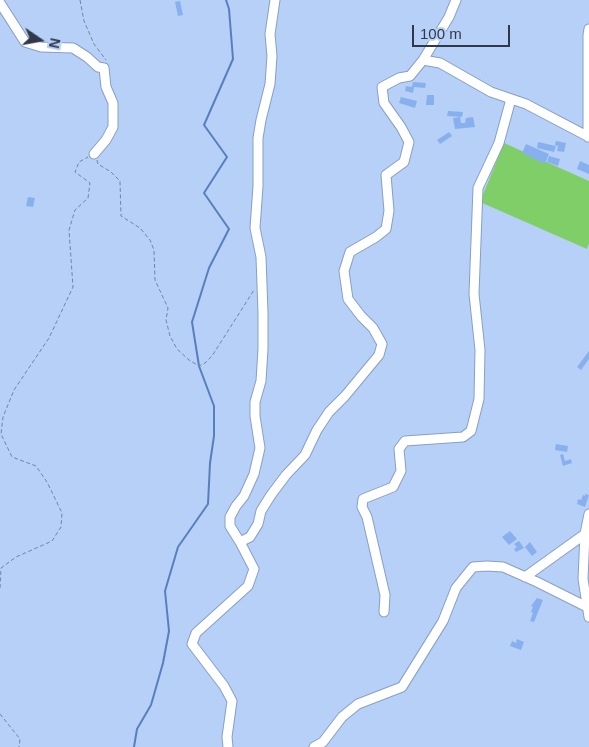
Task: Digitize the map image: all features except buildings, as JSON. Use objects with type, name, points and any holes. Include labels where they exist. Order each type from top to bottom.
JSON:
[{"type":"street","points":[[228,747],[227,737],[232,701],[224,686],[192,644],[196,633],[248,586],[254,569],[230,526],[230,517],[244,496],[254,474],[260,448],[255,416],[255,402],[261,381],[263,349],[261,257],[255,228],[258,186],[258,138],[270,84],[272,56],[270,34],[275,0]]},
{"type":"street","points":[[240,542],[250,537],[258,524],[261,511],[271,495],[286,475],[305,455],[317,430],[329,412],[379,355],[382,344],[378,336],[348,299],[344,271],[350,252],[386,229],[389,211],[386,175],[404,162],[409,142],[384,103],[382,87],[399,78],[410,76],[423,60],[449,17],[456,0]]},
{"type":"street","points":[[0,3],[26,42],[41,46],[73,48],[98,67],[104,68],[106,86],[113,103],[114,127],[94,154]]},
{"type":"street","points":[[423,60],[440,63],[491,92],[526,104],[589,137],[589,29]]},
{"type":"street","points":[[384,612],[384,596],[368,517],[362,507],[363,500],[393,487],[401,471],[399,450],[405,441],[463,437],[471,431],[479,399],[480,350],[474,294],[478,188],[499,143],[511,100]]},
{"type":"street","points":[[589,514],[583,579],[589,618]]},
{"type":"street","points":[[525,577],[587,535]]},
{"type":"street","points":[[314,747],[322,742],[342,717],[358,704],[402,687],[443,622],[456,588],[473,568],[487,566],[503,567],[587,607]]},
{"type":"path","points":[[80,0],[84,21],[94,44],[107,58],[104,68]]},
{"type":"path","points":[[0,588],[1,568],[16,557],[52,541],[61,527],[62,513],[47,482],[36,466],[12,457],[1,434],[3,417],[14,390],[49,338],[73,287],[70,230],[75,210],[88,198],[90,183],[75,172],[79,162],[94,154],[98,164],[111,172],[120,182],[121,216],[140,228],[150,240],[154,250],[155,280],[168,308],[166,320],[170,336],[177,349],[189,360],[199,366],[212,356],[262,279]]},
{"type":"path","points":[[0,714],[20,739],[19,747]]},
{"type":"green space","points":[[504,143],[589,181],[589,243],[587,249],[480,202]]},
{"type":"waterway","points":[[134,747],[137,729],[151,705],[163,663],[169,631],[165,591],[178,547],[208,504],[210,463],[214,436],[214,406],[199,366],[192,322],[209,268],[229,229],[204,193],[227,157],[204,125],[233,59],[229,9],[226,0]]}]
